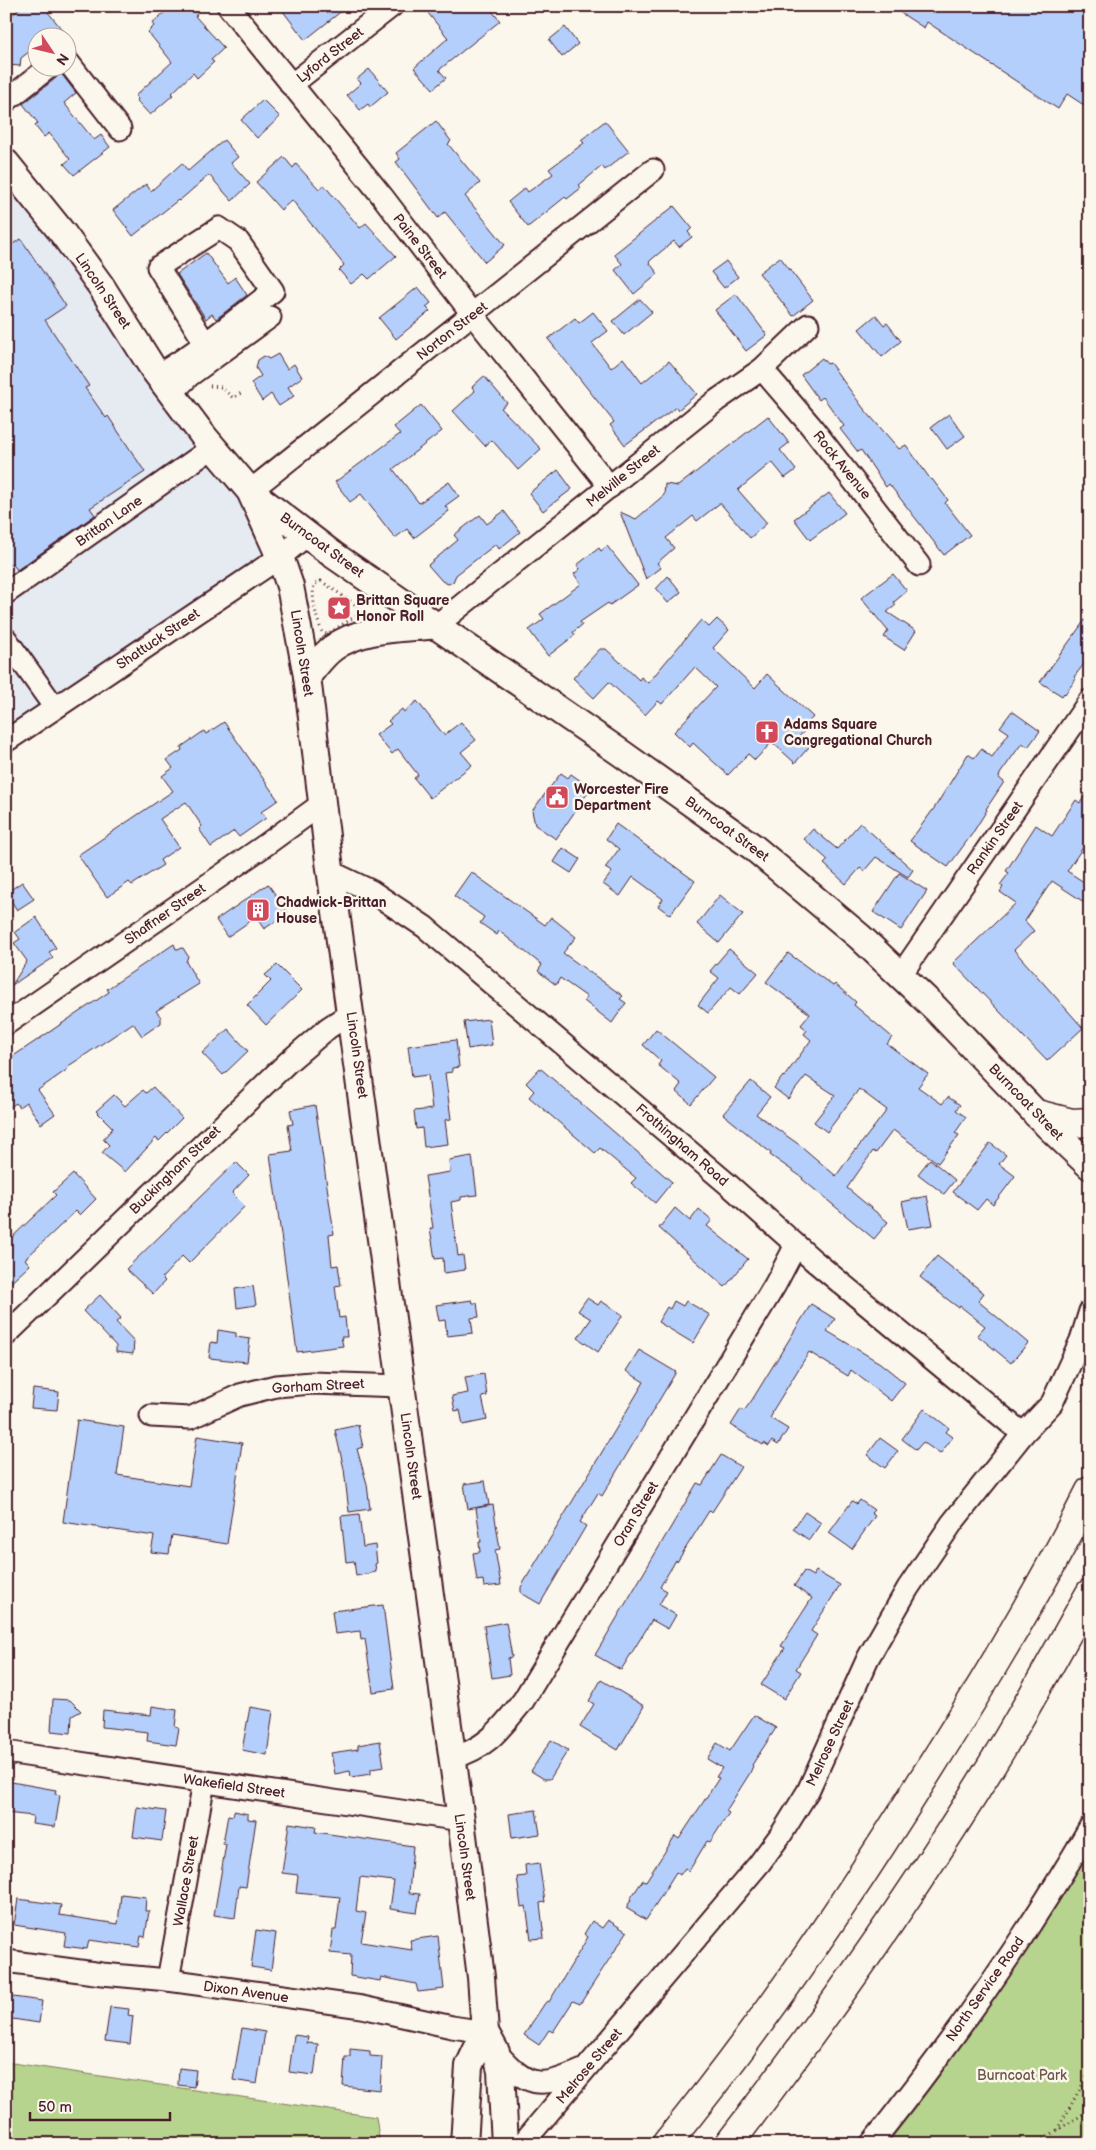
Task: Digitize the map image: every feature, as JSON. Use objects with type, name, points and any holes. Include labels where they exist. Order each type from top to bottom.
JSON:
[{"type":"highway","points":[[1037,1114],[1072,1123],[1090,1122]]},
{"type":"highway","points":[[666,2144],[776,2002],[879,1851],[977,1694],[1090,1491]]},
{"type":"highway","points":[[729,2144],[850,1982],[928,1864],[1001,1750],[1090,1593]]},
{"type":"main road","name":"Lincoln Street","points":[[6,163],[64,235],[101,286],[165,384],[212,448],[250,491],[280,557],[290,586],[307,676],[331,872],[490,2042],[501,2071],[505,2144]]},
{"type":"main road","name":"Burncoat Street","points":[[250,491],[307,535],[753,847],[860,937],[936,1010],[1090,1166]]},
{"type":"main road","points":[[307,676],[332,649],[346,639],[373,633],[437,625]]},
{"type":"main road","name":"Lincoln Street","points":[[464,2144],[469,2066],[490,2042]]},
{"type":"street","name":"Paine Street","points":[[228,6],[422,246],[473,315],[610,488]]},
{"type":"street","name":"Lyford Street","points":[[292,85],[392,6]]},
{"type":"street","points":[[78,75],[120,129]]},
{"type":"street","points":[[6,101],[35,78]]},
{"type":"street","name":"Norton Street","points":[[250,491],[653,170]]},
{"type":"street","points":[[165,384],[205,343],[272,291],[238,241],[219,228],[158,267],[205,343]]},
{"type":"street","points":[[165,384],[189,376],[270,317]]},
{"type":"street","name":"Melville Street","points":[[437,625],[716,402],[762,369],[808,325]]},
{"type":"street","name":"Rock Avenue","points":[[762,369],[810,425],[919,565]]},
{"type":"street","name":"Brittan Lane","points":[[6,593],[212,448]]},
{"type":"street","name":"Shattuck Street","points":[[6,742],[280,557],[307,535]]},
{"type":"street","points":[[6,639],[55,708]]},
{"type":"street","name":"Rankin Street","points":[[900,976],[1090,700]]},
{"type":"street","name":"Shaffner Street","points":[[6,1024],[323,803]]},
{"type":"street","name":"Frothingham Road","points":[[331,872],[371,891],[425,927],[616,1088],[796,1246],[1023,1434]]},
{"type":"street","name":"Buckingham Street","points":[[6,1335],[288,1062],[328,1028],[351,1013]]},
{"type":"street","name":"Oran Street","points":[[452,1758],[482,1746],[496,1735],[523,1701],[775,1285],[796,1246]]},
{"type":"street","name":"Melrose Street","points":[[522,2144],[760,1864],[782,1833],[808,1791],[868,1658],[908,1588],[952,1523],[1023,1434],[1052,1402],[1081,1340],[1090,1311]]},
{"type":"street","name":"Gorham Street","points":[[150,1416],[190,1418],[240,1395],[276,1386],[321,1384],[401,1386]]},
{"type":"street","name":"Wakefield Street","points":[[6,1752],[461,1820]]},
{"type":"street","name":"Wallace Street","points":[[168,1980],[204,1782]]},
{"type":"street","name":"North Service Road","points":[[871,2144],[977,2002],[1059,1878],[1090,1827]]},
{"type":"street","name":"Dixon Avenue","points":[[6,1961],[102,1974],[168,1980],[362,2007],[490,2042]]},
{"type":"street","points":[[490,2042],[518,2075],[532,2082],[545,2083],[558,2080],[586,2069]]},
{"type":"path","points":[[206,387],[213,385],[221,387],[232,398],[241,393]]},
{"type":"path","points":[[318,582],[326,583],[356,605],[359,612],[332,632],[327,634],[322,632],[312,591],[314,585],[318,582]]},
{"type":"path","points":[[1057,2130],[1090,2071]]},
{"type":"path","points":[[1035,2144],[1090,2110]]},
{"type":"shaded area","points":[[6,163],[280,557],[6,741]]},
{"type":"green space","name":"Burncoat Park","points":[[1090,1850],[1090,2144],[887,2144],[968,2037],[1043,1926]]},
{"type":"green space","points":[[6,2062],[376,2117],[380,2144],[6,2144]]},
{"type":"building","points":[[23,6],[43,6],[61,28],[28,28],[28,53],[21,58],[20,66],[6,65],[6,20]]},
{"type":"building","points":[[172,6],[190,6],[197,15],[195,16],[224,48],[211,60],[214,62],[197,78],[193,73],[171,94],[173,95],[150,115],[137,101],[138,99],[135,96],[172,62],[148,32],[154,26],[152,23]]},
{"type":"building","points":[[279,6],[348,6],[305,40]]},
{"type":"building","points":[[436,6],[488,6],[500,21],[439,70],[446,78],[433,89],[414,68],[448,38],[428,13]]},
{"type":"building","points":[[890,6],[1090,6],[1090,109],[1067,94],[1058,109],[927,22],[924,28]]},
{"type":"building","points":[[565,27],[578,44],[562,57],[549,40]]},
{"type":"building","points":[[369,69],[388,92],[370,107],[368,104],[360,110],[347,95],[361,83],[357,79]]},
{"type":"building","points":[[56,78],[65,78],[76,93],[64,103],[94,140],[101,135],[110,147],[74,175],[64,164],[70,159],[49,133],[44,137],[35,126],[38,123],[23,104]]},
{"type":"building","points":[[263,100],[280,117],[257,138],[241,120]]},
{"type":"building","points":[[436,121],[451,141],[448,144],[480,183],[465,196],[505,245],[485,262],[445,212],[438,218],[396,162],[400,159],[396,153]]},
{"type":"building","points":[[605,121],[629,151],[605,170],[602,166],[579,185],[581,188],[567,199],[565,197],[528,227],[508,202],[525,188],[528,192],[553,174],[549,169],[584,143],[581,140]]},
{"type":"building","points":[[224,140],[238,157],[231,163],[250,184],[232,201],[209,175],[133,236],[113,210],[146,184],[151,191],[182,163],[188,171]]},
{"type":"building","points":[[284,157],[293,168],[296,164],[319,189],[324,185],[360,228],[366,223],[396,256],[369,279],[364,274],[351,284],[339,270],[344,265],[292,200],[281,210],[256,182]]},
{"type":"building","points":[[674,206],[692,228],[688,232],[692,237],[679,247],[674,241],[652,259],[649,262],[658,274],[634,294],[615,270],[622,264],[614,254]]},
{"type":"building","points":[[21,239],[66,306],[45,320],[89,386],[85,388],[106,418],[108,416],[145,472],[90,508],[95,515],[17,570],[12,563],[6,567],[6,248]]},
{"type":"building","points":[[206,253],[228,283],[235,277],[247,295],[216,319],[212,314],[206,319],[177,274]]},
{"type":"building","points":[[780,257],[813,300],[793,316],[759,273]]},
{"type":"building","points":[[726,261],[738,277],[724,288],[711,272]]},
{"type":"building","points":[[418,287],[431,303],[426,307],[430,311],[396,339],[379,318]]},
{"type":"building","points":[[736,294],[767,335],[746,351],[715,310]]},
{"type":"building","points":[[640,299],[652,312],[624,335],[613,321]]},
{"type":"building","points":[[593,312],[608,331],[592,343],[611,368],[623,358],[642,383],[669,361],[697,394],[678,410],[676,407],[625,445],[610,425],[614,422],[548,339],[575,318],[579,323]]},
{"type":"building","points":[[876,315],[884,325],[887,323],[901,341],[882,357],[859,329]]},
{"type":"building","points":[[278,354],[287,369],[294,364],[302,377],[288,387],[294,396],[279,406],[271,394],[262,401],[251,383],[261,376],[256,368],[258,360],[264,356],[269,359]]},
{"type":"building","points":[[822,358],[827,364],[830,363],[864,409],[899,449],[906,445],[948,500],[945,503],[970,535],[944,555],[889,484],[886,487],[861,450],[858,452],[840,429],[844,426],[823,397],[819,400],[801,375]]},
{"type":"building","points":[[484,376],[507,403],[501,408],[541,449],[518,470],[492,440],[485,446],[453,411],[475,391],[472,387]]},
{"type":"building","points":[[421,405],[442,431],[393,469],[419,503],[449,482],[459,496],[445,506],[449,511],[414,538],[407,529],[395,538],[361,494],[350,502],[335,482],[400,434],[394,427]]},
{"type":"building","points":[[949,414],[965,436],[947,449],[931,427]]},
{"type":"building","points":[[768,416],[789,443],[780,450],[796,470],[785,478],[772,462],[738,490],[767,523],[750,538],[720,503],[697,521],[693,516],[666,538],[674,548],[657,563],[661,568],[646,579],[620,512],[636,519],[664,495],[665,484],[678,486]]},
{"type":"building","points":[[558,470],[572,489],[543,511],[529,493]]},
{"type":"building","points":[[829,493],[845,513],[810,540],[794,519]]},
{"type":"building","points":[[504,511],[520,532],[499,549],[496,544],[456,575],[453,582],[448,584],[442,581],[428,565],[458,540],[454,535],[480,515],[487,524]]},
{"type":"building","points":[[607,546],[638,585],[610,605],[608,603],[580,622],[582,625],[573,632],[575,635],[548,656],[529,630],[544,619],[540,614],[581,584],[574,574],[580,569],[577,565],[599,548],[601,551]]},
{"type":"building","points":[[893,574],[907,591],[894,602],[896,605],[887,612],[916,631],[904,650],[884,637],[888,631],[861,598]]},
{"type":"building","points":[[668,576],[681,592],[668,603],[656,589]]},
{"type":"building","points":[[1090,613],[1090,656],[1074,677],[1076,679],[1062,696],[1040,682]]},
{"type":"building","points":[[717,619],[729,630],[713,648],[755,688],[767,674],[813,717],[799,737],[809,747],[795,763],[772,742],[755,760],[748,754],[728,775],[693,743],[690,747],[674,732],[716,687],[695,667],[662,704],[658,701],[645,715],[609,682],[594,698],[573,678],[600,649],[606,649],[639,680],[641,677],[648,683],[701,620],[709,627]]},
{"type":"building","points":[[417,701],[444,735],[461,722],[476,740],[461,752],[472,765],[430,798],[414,778],[418,775],[398,749],[392,754],[376,735],[391,724],[388,721],[402,709],[404,712]]},
{"type":"building","points":[[1012,711],[1040,731],[1028,747],[1022,743],[1000,774],[999,778],[1004,782],[972,834],[948,867],[910,841],[935,807],[968,754],[974,758],[981,749],[992,757],[1009,733],[1000,727]]},
{"type":"building","points":[[224,722],[278,800],[261,812],[266,818],[239,837],[234,831],[211,847],[199,829],[202,826],[186,802],[160,819],[179,847],[160,860],[163,865],[132,885],[129,882],[107,897],[78,855],[173,791],[162,776],[173,768],[167,760],[182,750],[181,747],[204,731],[206,734]]},
{"type":"building","points":[[561,773],[568,778],[571,774],[591,788],[556,839],[535,825],[532,811]]},
{"type":"building","points":[[1090,788],[1090,837],[1067,871],[1090,886],[1090,906],[1052,881],[1025,921],[1034,931],[1014,950],[1083,1028],[1047,1061],[953,963],[1016,903],[1000,892],[1003,887],[1000,885],[1009,873],[1006,871],[1036,825],[1052,836],[1076,800],[1080,803]]},
{"type":"building","points":[[860,823],[913,870],[908,877],[876,857],[864,871],[860,868],[846,884],[824,864],[828,860],[804,839],[813,829],[837,849]]},
{"type":"building","points":[[616,824],[695,881],[670,915],[658,906],[663,899],[633,877],[620,896],[603,884],[612,872],[605,868],[619,849],[606,839]]},
{"type":"building","points":[[563,848],[580,859],[571,873],[554,862]]},
{"type":"building","points":[[471,872],[545,925],[551,917],[576,937],[563,953],[623,996],[620,999],[626,1003],[612,1023],[584,1001],[587,997],[560,978],[556,985],[538,971],[542,965],[499,931],[497,935],[480,923],[484,917],[454,896]]},
{"type":"building","points":[[899,873],[927,891],[901,930],[873,912]]},
{"type":"building","points":[[22,882],[34,899],[17,910],[6,893]]},
{"type":"building","name":"Chadwick-Brittan House","points":[[268,884],[288,913],[264,929],[256,917],[227,937],[216,920]]},
{"type":"building","points":[[720,895],[743,914],[719,943],[697,924]]},
{"type":"building","points":[[36,917],[56,948],[49,952],[53,958],[12,985],[27,961],[14,943],[20,939],[15,932]]},
{"type":"building","points":[[174,944],[176,949],[183,948],[188,956],[186,962],[199,984],[156,1011],[161,1017],[161,1023],[142,1036],[133,1023],[67,1067],[68,1069],[38,1090],[55,1114],[41,1124],[26,1102],[19,1107],[16,1103],[6,1110],[6,1061],[109,992],[107,989]]},
{"type":"building","points":[[729,949],[758,973],[740,994],[731,987],[708,1013],[698,1005],[719,978],[710,971]]},
{"type":"building","points":[[788,953],[833,986],[835,984],[856,1002],[854,1005],[892,1037],[887,1044],[928,1074],[918,1087],[942,1104],[948,1097],[960,1105],[956,1110],[966,1117],[955,1133],[959,1135],[938,1163],[893,1130],[876,1153],[873,1151],[847,1188],[888,1222],[874,1239],[803,1178],[770,1155],[771,1153],[723,1114],[751,1081],[770,1097],[756,1114],[801,1146],[836,1176],[887,1110],[859,1089],[827,1132],[814,1122],[835,1095],[806,1076],[788,1099],[774,1088],[811,1040],[804,1034],[807,1030],[801,1025],[810,1014],[766,982]]},
{"type":"building","points":[[277,965],[302,990],[266,1025],[247,1005],[271,981],[265,975]]},
{"type":"building","points":[[489,1019],[492,1045],[468,1049],[464,1022]]},
{"type":"building","points":[[228,1029],[248,1051],[223,1075],[202,1053]]},
{"type":"building","points":[[656,1029],[714,1077],[691,1104],[676,1091],[681,1084],[658,1065],[661,1061],[643,1045]]},
{"type":"building","points":[[456,1040],[459,1067],[452,1068],[452,1072],[445,1073],[451,1119],[445,1120],[448,1144],[424,1147],[422,1128],[416,1129],[414,1111],[432,1109],[428,1075],[412,1077],[408,1046]]},
{"type":"building","points":[[540,1068],[672,1182],[655,1203],[631,1183],[636,1178],[600,1148],[595,1153],[529,1097],[534,1091],[526,1083]]},
{"type":"building","points":[[153,1087],[182,1118],[159,1141],[156,1138],[125,1172],[102,1153],[109,1145],[103,1139],[113,1128],[96,1111],[114,1095],[125,1106],[143,1090],[146,1093]]},
{"type":"building","points":[[315,1105],[334,1234],[329,1235],[332,1266],[338,1265],[341,1285],[335,1286],[339,1318],[345,1317],[347,1337],[341,1337],[343,1346],[297,1352],[270,1154],[292,1151],[288,1125],[293,1124],[290,1110]]},
{"type":"building","points":[[990,1143],[1006,1155],[999,1164],[1015,1176],[993,1205],[986,1199],[977,1210],[953,1192]]},
{"type":"building","points":[[472,1156],[477,1195],[461,1197],[461,1200],[451,1202],[458,1256],[463,1255],[465,1270],[444,1273],[443,1258],[435,1259],[430,1228],[433,1228],[425,1176],[450,1172],[449,1160]]},
{"type":"building","points":[[930,1159],[955,1180],[944,1194],[918,1174]]},
{"type":"building","points":[[236,1162],[249,1175],[232,1193],[245,1206],[189,1263],[182,1256],[162,1278],[165,1281],[153,1294],[126,1269]]},
{"type":"building","points":[[73,1174],[96,1199],[80,1215],[76,1211],[25,1259],[30,1265],[6,1287],[6,1243],[56,1195],[53,1192]]},
{"type":"building","points":[[927,1196],[933,1225],[908,1229],[902,1202]]},
{"type":"building","points":[[675,1208],[690,1221],[699,1209],[712,1220],[707,1226],[748,1259],[725,1287],[659,1228]]},
{"type":"building","points":[[937,1256],[984,1293],[978,1301],[1028,1343],[1011,1363],[977,1335],[985,1326],[920,1277]]},
{"type":"building","points":[[253,1286],[256,1305],[237,1308],[235,1289]]},
{"type":"building","points":[[100,1295],[121,1318],[116,1322],[134,1341],[133,1354],[116,1352],[116,1346],[83,1311]]},
{"type":"building","points":[[587,1298],[598,1305],[601,1301],[623,1315],[598,1352],[578,1338],[591,1319],[578,1311]]},
{"type":"building","points":[[472,1300],[473,1303],[477,1303],[479,1317],[471,1318],[473,1333],[447,1336],[445,1320],[439,1321],[436,1305]]},
{"type":"building","points":[[674,1301],[683,1306],[686,1301],[710,1315],[693,1343],[658,1322],[667,1307],[670,1309]]},
{"type":"building","points":[[811,1304],[835,1319],[827,1331],[880,1363],[905,1383],[891,1401],[851,1370],[848,1376],[809,1352],[770,1418],[788,1429],[778,1445],[772,1441],[769,1446],[764,1443],[763,1445],[731,1425],[741,1409],[744,1411],[752,1400]]},
{"type":"building","points":[[218,1330],[236,1333],[236,1337],[250,1339],[247,1362],[209,1358],[211,1342],[217,1343]]},
{"type":"building","points":[[639,1350],[676,1372],[602,1496],[598,1493],[580,1522],[586,1526],[540,1604],[521,1593],[521,1587],[644,1382],[626,1371]]},
{"type":"building","points":[[484,1374],[487,1396],[482,1397],[487,1420],[463,1425],[460,1410],[455,1411],[452,1396],[468,1393],[465,1377]]},
{"type":"building","points":[[33,1389],[59,1392],[57,1410],[31,1408]]},
{"type":"building","points":[[924,1409],[949,1428],[946,1432],[953,1437],[940,1454],[923,1442],[916,1450],[902,1439]]},
{"type":"building","points":[[77,1420],[124,1427],[117,1475],[189,1486],[197,1436],[242,1443],[227,1544],[172,1535],[169,1554],[151,1552],[154,1536],[63,1522]]},
{"type":"building","points":[[358,1425],[363,1447],[357,1449],[367,1484],[370,1509],[349,1512],[344,1469],[335,1430]]},
{"type":"building","points":[[880,1438],[898,1451],[885,1468],[867,1455]]},
{"type":"building","points":[[721,1455],[741,1467],[712,1512],[709,1511],[660,1587],[667,1591],[659,1605],[676,1615],[668,1629],[652,1620],[621,1670],[595,1655],[697,1483],[702,1485]]},
{"type":"building","points":[[485,1481],[489,1505],[468,1509],[464,1484]]},
{"type":"building","points":[[860,1500],[874,1510],[871,1513],[875,1516],[852,1549],[829,1533],[852,1501],[857,1504]]},
{"type":"building","points":[[493,1505],[500,1549],[495,1550],[501,1585],[484,1587],[483,1580],[477,1581],[473,1553],[480,1552],[479,1542],[481,1542],[476,1508]]},
{"type":"building","points":[[805,1512],[821,1523],[809,1540],[793,1529]]},
{"type":"building","points":[[359,1514],[363,1547],[375,1545],[377,1563],[375,1564],[376,1572],[356,1576],[354,1561],[346,1562],[341,1516]]},
{"type":"building","points":[[804,1571],[813,1576],[816,1571],[840,1585],[811,1631],[817,1635],[796,1669],[801,1672],[784,1699],[761,1685],[785,1648],[781,1646],[812,1598],[794,1586]]},
{"type":"building","points":[[383,1605],[394,1689],[373,1692],[365,1639],[361,1640],[360,1631],[335,1634],[332,1611]]},
{"type":"building","points":[[506,1622],[512,1657],[508,1658],[510,1675],[492,1678],[484,1626]]},
{"type":"building","points":[[601,1680],[644,1706],[618,1750],[580,1727],[594,1704],[589,1701]]},
{"type":"building","points":[[53,1699],[70,1700],[81,1711],[72,1716],[71,1733],[51,1731]]},
{"type":"building","points":[[152,1706],[177,1710],[175,1727],[179,1728],[176,1745],[147,1741],[148,1732],[102,1727],[103,1710],[151,1715]]},
{"type":"building","points":[[250,1707],[273,1711],[267,1755],[242,1750]]},
{"type":"building","points":[[754,1715],[776,1728],[752,1765],[750,1773],[726,1811],[729,1813],[710,1842],[707,1841],[689,1871],[685,1868],[680,1875],[676,1872],[646,1920],[626,1908],[630,1899],[643,1880],[646,1881],[675,1836],[679,1839],[719,1778],[716,1777],[722,1768],[707,1759],[717,1743],[730,1751]]},
{"type":"building","points":[[551,1740],[568,1750],[550,1779],[544,1779],[531,1771]]},
{"type":"building","points":[[380,1741],[384,1767],[371,1769],[371,1774],[351,1777],[350,1771],[335,1774],[331,1753],[358,1749],[358,1745]]},
{"type":"building","points":[[6,1781],[56,1790],[55,1794],[60,1795],[55,1827],[32,1824],[33,1816],[6,1813]]},
{"type":"building","points":[[137,1807],[166,1811],[162,1841],[133,1837]]},
{"type":"building","points":[[536,1810],[540,1834],[512,1838],[509,1814]]},
{"type":"building","points":[[234,1811],[248,1814],[248,1819],[256,1820],[246,1887],[239,1886],[235,1918],[214,1915],[226,1844],[223,1843],[228,1815],[233,1816]]},
{"type":"building","points":[[289,1823],[316,1827],[315,1832],[413,1846],[409,1893],[420,1894],[417,1913],[390,1909],[394,1881],[360,1877],[356,1911],[366,1913],[361,1942],[412,1950],[410,1940],[438,1936],[444,1989],[418,1992],[416,1984],[381,1977],[380,1981],[350,1976],[351,1955],[330,1953],[333,1930],[336,1930],[340,1897],[296,1893],[298,1875],[282,1873]]},
{"type":"building","points":[[539,1863],[545,1902],[540,1903],[544,1938],[531,1939],[526,1906],[521,1907],[517,1877],[526,1876],[525,1865]]},
{"type":"building","points":[[121,1894],[146,1897],[145,1911],[149,1911],[145,1937],[141,1936],[139,1947],[89,1940],[87,1949],[64,1946],[66,1933],[14,1925],[18,1899],[61,1905],[59,1915],[118,1924]]},
{"type":"building","points":[[608,1920],[627,1932],[580,2004],[573,2001],[553,2032],[549,2030],[539,2045],[524,2035],[545,2003],[549,2002],[588,1937],[584,1934],[592,1921],[602,1928]]},
{"type":"building","points":[[256,1930],[276,1933],[271,1970],[251,1967]]},
{"type":"building","points":[[6,1996],[42,2001],[39,2023],[6,2018]]},
{"type":"building","points":[[110,2007],[129,2009],[128,2015],[133,2016],[130,2044],[105,2041]]},
{"type":"building","points":[[242,2028],[265,2032],[257,2084],[233,2080]]},
{"type":"building","points":[[294,2035],[308,2037],[307,2043],[318,2044],[314,2075],[289,2072]]},
{"type":"building","points":[[350,2049],[370,2051],[370,2056],[382,2057],[380,2090],[343,2086],[345,2057],[350,2057]]},
{"type":"building","points":[[179,2068],[196,2070],[194,2087],[178,2085]]},
{"type":"place","name":"Brittan Square Honor Roll","points":[[339,608]]},
{"type":"place","name":"Adams Square Congregational Church","points":[[767,732]]},
{"type":"place","name":"Worcester Fire Department","points":[[557,797]]},
{"type":"place","name":"Chadwick-Brittan House","points":[[258,910]]}]
